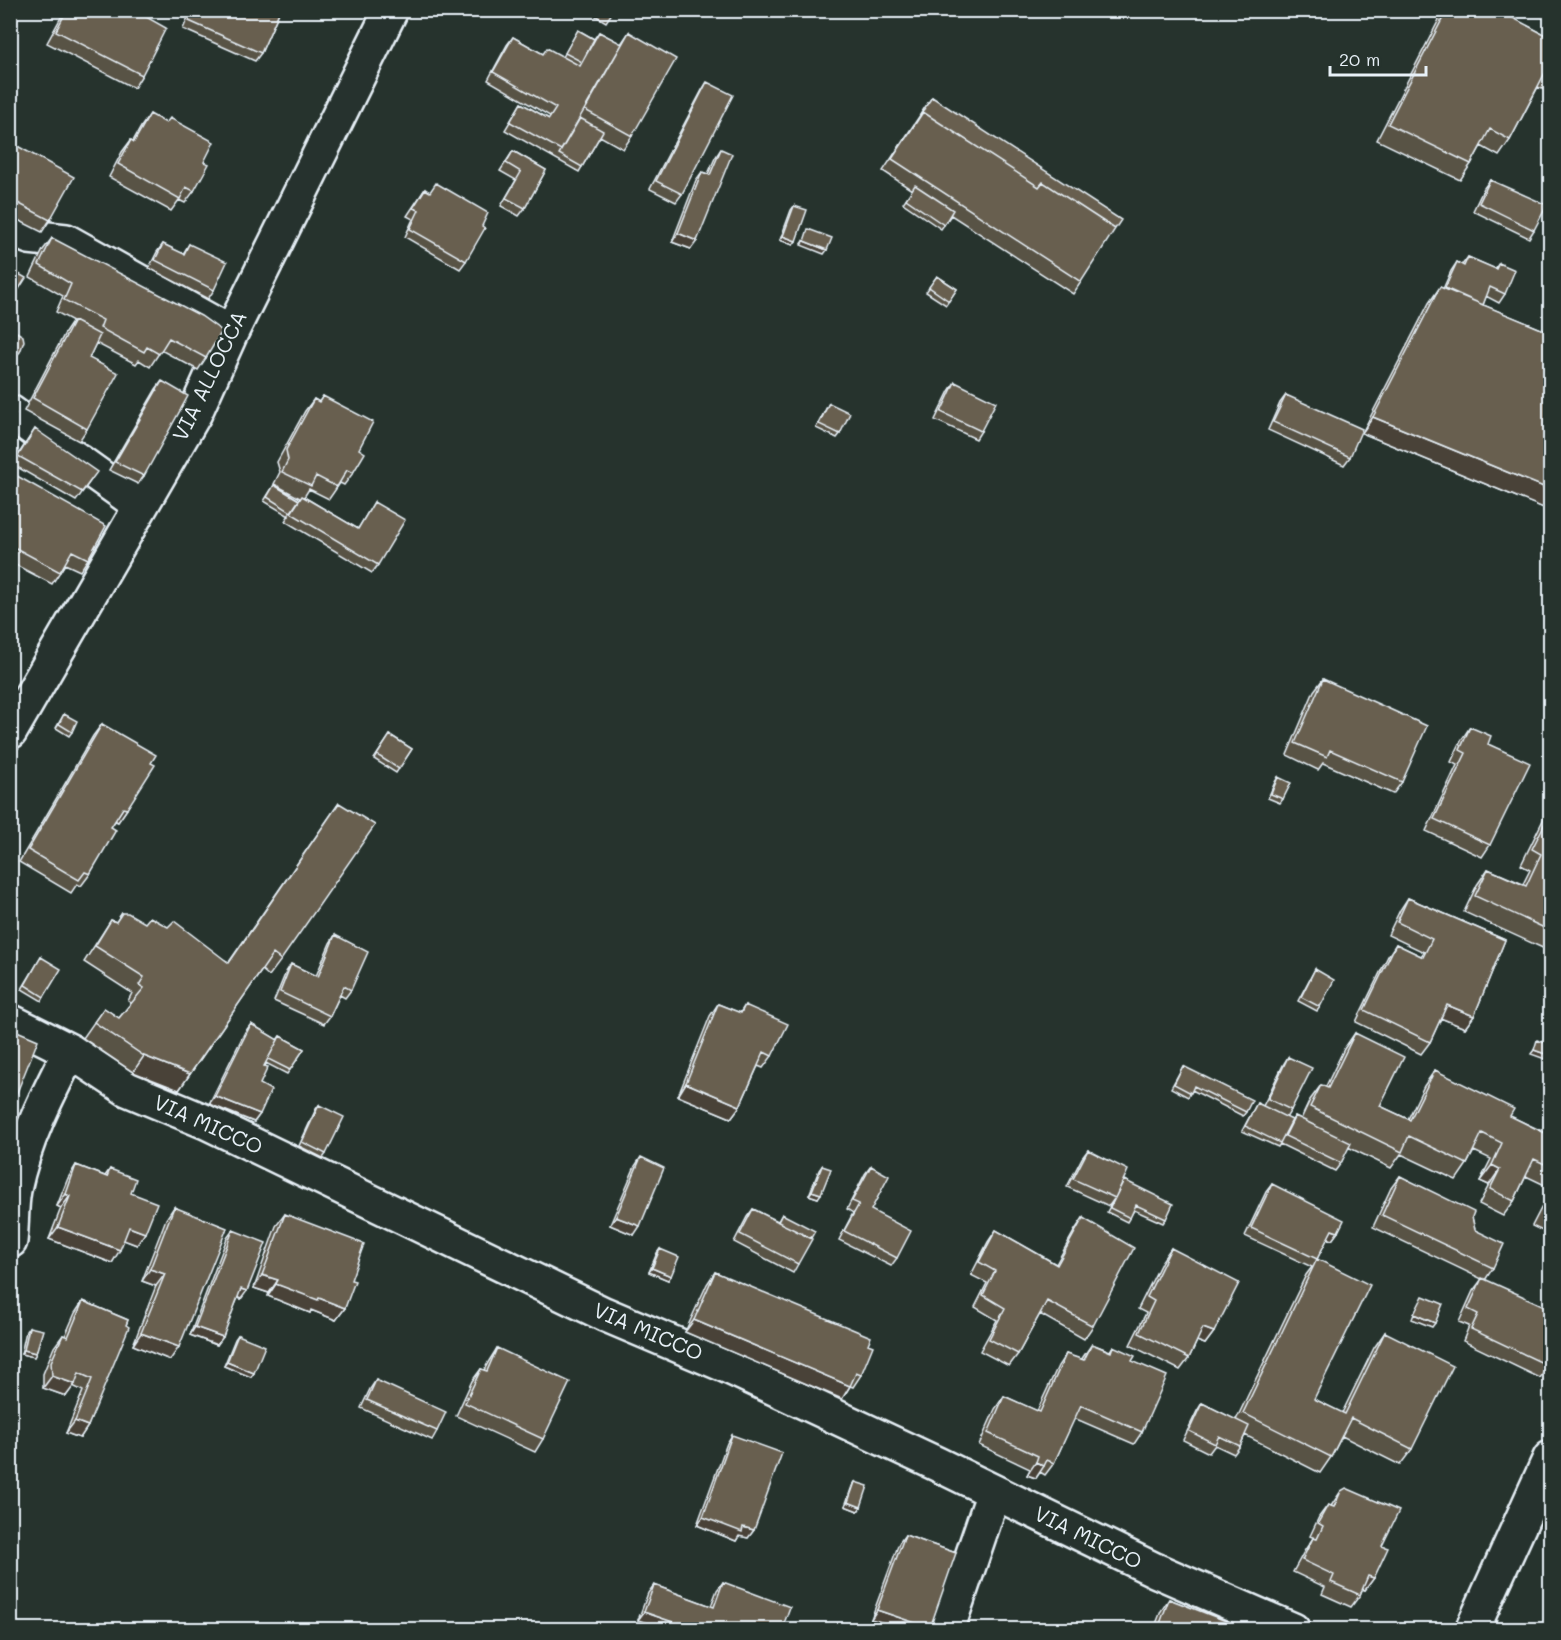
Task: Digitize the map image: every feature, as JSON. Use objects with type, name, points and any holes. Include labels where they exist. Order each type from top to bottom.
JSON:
[{"type":"street","name":"VIA ALLOCCA","points":[[10,732],[195,413],[231,333],[391,10]]},
{"type":"street","points":[[10,227],[29,237],[66,241],[231,333]]},
{"type":"street","points":[[10,412],[141,506]]},
{"type":"street","name":"VIA MICCO","points":[[10,1021],[70,1051],[127,1089],[206,1122],[604,1314],[727,1366],[1155,1570],[1293,1629]]},
{"type":"street","points":[[10,1241],[14,1191],[26,1152],[41,1108],[70,1051]]},
{"type":"street","points":[[1472,1629],[1551,1458]]},
{"type":"street","points":[[947,1629],[994,1492]]},
{"type":"building","points":[[67,10],[134,10],[166,28],[142,75],[56,31]]},
{"type":"building","points":[[194,10],[280,10],[261,53],[189,21]]},
{"type":"building","points":[[1447,10],[1498,10],[1551,38],[1551,71],[1547,69],[1510,140],[1490,129],[1471,164],[1388,124]]},
{"type":"building","points":[[578,30],[594,39],[582,62],[565,53]]},
{"type":"building","points":[[599,32],[622,44],[561,150],[510,122],[521,103],[549,119],[556,108],[493,72],[513,37],[543,54],[547,48],[580,66]]},
{"type":"building","points":[[629,32],[676,59],[632,136],[585,110]]},
{"type":"building","points":[[707,82],[733,95],[682,194],[656,181]]},
{"type":"building","points":[[932,97],[1121,220],[1115,229],[1043,182],[1039,187],[923,112],[920,115]]},
{"type":"building","points":[[923,112],[1039,187],[1043,182],[1115,229],[1081,282],[892,159]]},
{"type":"building","points":[[150,114],[166,123],[170,118],[214,142],[204,162],[209,164],[194,191],[186,187],[180,199],[118,164],[131,140],[134,142]]},
{"type":"building","points":[[580,118],[603,131],[582,167],[559,154]]},
{"type":"building","points":[[10,142],[74,177],[50,220],[10,199]]},
{"type":"building","points":[[721,149],[732,154],[697,241],[678,233],[702,172],[710,175]]},
{"type":"building","points":[[513,151],[546,170],[525,208],[506,198],[521,172],[506,163]]},
{"type":"building","points":[[1490,180],[1547,205],[1534,230],[1479,203]]},
{"type":"building","points":[[436,183],[488,213],[482,226],[485,228],[466,261],[410,229],[419,210],[413,208],[425,189],[430,192]]},
{"type":"building","points":[[915,185],[953,210],[944,225],[906,199]]},
{"type":"building","points":[[794,206],[807,210],[796,241],[783,236]]},
{"type":"building","points":[[808,229],[832,238],[827,250],[804,241]]},
{"type":"building","points":[[52,238],[201,316],[222,331],[206,358],[169,338],[159,354],[147,347],[144,352],[100,328],[103,320],[64,300],[71,284],[39,265]]},
{"type":"building","points":[[163,244],[184,254],[189,244],[227,262],[214,290],[155,260]]},
{"type":"building","points":[[10,245],[16,248],[10,259]]},
{"type":"building","points":[[1468,257],[1496,269],[1499,263],[1515,270],[1505,294],[1490,287],[1483,305],[1445,288],[1457,262],[1464,266]]},
{"type":"building","points":[[10,269],[26,278],[10,303]]},
{"type":"building","points":[[937,276],[957,289],[949,301],[929,287]]},
{"type":"building","points":[[1440,287],[1551,333],[1551,490],[1373,417]]},
{"type":"building","points":[[74,321],[100,335],[89,358],[118,373],[87,429],[33,398]]},
{"type":"building","points":[[10,328],[23,336],[24,341],[20,352],[10,361]]},
{"type":"building","points":[[162,381],[188,396],[144,476],[115,462]]},
{"type":"building","points":[[955,382],[996,402],[981,431],[941,412]]},
{"type":"building","points":[[1286,395],[1362,429],[1350,457],[1273,422]]},
{"type":"building","points":[[323,396],[373,422],[359,449],[365,453],[353,473],[347,470],[337,487],[316,476],[311,486],[282,472],[288,460],[286,450],[314,399],[319,402]]},
{"type":"building","points":[[829,403],[850,413],[840,434],[819,424]]},
{"type":"building","points":[[10,411],[15,414],[10,422]]},
{"type":"building","points":[[35,429],[97,472],[82,492],[18,456]]},
{"type":"building","points":[[10,472],[106,526],[88,559],[72,551],[60,572],[10,545]]},
{"type":"building","points":[[274,485],[299,500],[291,512],[267,497]]},
{"type":"building","points":[[302,496],[358,529],[374,502],[405,520],[378,565],[291,513]]},
{"type":"building","points":[[1323,679],[1427,726],[1402,782],[1330,750],[1327,757],[1295,743]]},
{"type":"building","points":[[64,714],[77,721],[72,732],[59,724]]},
{"type":"building","points":[[102,724],[156,755],[151,763],[155,765],[127,809],[123,808],[111,827],[116,830],[90,874],[85,872],[79,880],[28,850]]},
{"type":"building","points":[[1470,727],[1491,736],[1488,744],[1530,763],[1490,845],[1434,819],[1466,753],[1460,750]]},
{"type":"building","points":[[390,735],[412,749],[399,769],[377,755]]},
{"type":"building","points":[[1278,777],[1291,783],[1283,799],[1271,794]]},
{"type":"building","points":[[339,803],[375,825],[281,960],[273,954],[190,1074],[144,1056],[94,1022],[104,1008],[119,1018],[144,988],[139,985],[144,977],[95,946],[111,920],[116,922],[122,913],[128,913],[145,923],[150,917],[168,927],[174,921],[229,963]]},
{"type":"building","points":[[1551,811],[1551,931],[1475,896],[1488,869],[1526,886],[1541,854],[1532,849]]},
{"type":"building","points":[[1408,898],[1505,940],[1474,1016],[1447,1005],[1430,1042],[1364,1010],[1396,944],[1423,957],[1432,939],[1397,922]]},
{"type":"building","points":[[335,935],[368,952],[351,990],[344,986],[330,1016],[280,992],[291,964],[318,977]]},
{"type":"building","points":[[41,957],[61,969],[44,997],[25,985]]},
{"type":"building","points":[[1315,969],[1334,980],[1320,1007],[1301,997]]},
{"type":"building","points":[[718,1004],[741,1013],[745,1005],[788,1024],[772,1056],[764,1052],[740,1106],[686,1083]]},
{"type":"building","points":[[251,1024],[278,1040],[264,1066],[268,1067],[260,1084],[271,1090],[260,1114],[215,1096]]},
{"type":"building","points":[[10,1028],[38,1040],[14,1100],[10,1098]]},
{"type":"building","points":[[1355,1033],[1404,1057],[1380,1106],[1410,1120],[1435,1070],[1514,1109],[1510,1116],[1547,1134],[1551,1127],[1551,1167],[1534,1159],[1514,1201],[1490,1189],[1500,1169],[1492,1165],[1502,1143],[1482,1133],[1467,1164],[1409,1136],[1402,1152],[1310,1107],[1321,1085],[1328,1088]]},
{"type":"building","points":[[280,1036],[304,1049],[290,1070],[268,1059]]},
{"type":"building","points":[[1537,1040],[1551,1045],[1551,1056],[1534,1050]]},
{"type":"building","points":[[1288,1057],[1312,1068],[1291,1110],[1268,1099]]},
{"type":"building","points":[[1183,1066],[1252,1100],[1246,1112],[1194,1086],[1191,1093],[1174,1084]]},
{"type":"building","points":[[1257,1103],[1292,1120],[1280,1143],[1245,1126]]},
{"type":"building","points":[[319,1105],[344,1117],[326,1154],[302,1142]]},
{"type":"building","points":[[1295,1116],[1351,1143],[1341,1163],[1285,1136]]},
{"type":"building","points":[[1088,1150],[1128,1170],[1115,1198],[1073,1179]]},
{"type":"building","points":[[641,1157],[664,1168],[640,1226],[616,1217]]},
{"type":"building","points":[[76,1165],[107,1177],[110,1169],[136,1179],[131,1193],[157,1203],[145,1233],[129,1227],[120,1250],[58,1227],[70,1196],[66,1194]]},
{"type":"building","points":[[822,1166],[831,1169],[821,1194],[812,1191]]},
{"type":"building","points":[[871,1166],[889,1176],[871,1210],[911,1231],[897,1258],[844,1231],[859,1204],[852,1201]]},
{"type":"building","points":[[1400,1176],[1474,1212],[1472,1217],[1475,1230],[1504,1244],[1493,1268],[1382,1215]]},
{"type":"building","points":[[1124,1180],[1173,1204],[1166,1219],[1136,1205],[1130,1218],[1110,1208]]},
{"type":"building","points":[[1272,1184],[1344,1220],[1338,1232],[1332,1230],[1317,1259],[1251,1228]]},
{"type":"building","points":[[1551,1195],[1551,1214],[1543,1210]]},
{"type":"building","points":[[174,1207],[227,1228],[179,1347],[141,1333],[165,1274],[150,1269]]},
{"type":"building","points":[[753,1209],[812,1239],[798,1264],[740,1234]]},
{"type":"building","points":[[285,1214],[364,1244],[351,1280],[355,1281],[345,1308],[276,1284],[278,1280],[262,1275]]},
{"type":"building","points":[[782,1214],[815,1231],[811,1238],[778,1222]]},
{"type":"building","points":[[1083,1218],[1134,1248],[1093,1326],[1047,1301],[1018,1354],[989,1339],[1005,1308],[983,1295],[995,1271],[979,1262],[996,1230],[1057,1265]]},
{"type":"building","points":[[233,1230],[266,1243],[247,1291],[241,1289],[223,1337],[195,1327]]},
{"type":"building","points":[[1171,1248],[1239,1283],[1214,1332],[1203,1328],[1189,1358],[1139,1333],[1154,1301],[1147,1297]]},
{"type":"building","points":[[660,1249],[679,1257],[671,1276],[652,1268]]},
{"type":"building","points":[[1317,1259],[1370,1285],[1314,1399],[1345,1414],[1385,1332],[1453,1366],[1412,1449],[1351,1418],[1331,1457],[1243,1413]]},
{"type":"building","points":[[715,1272],[871,1337],[868,1344],[873,1346],[861,1375],[856,1373],[850,1386],[694,1320]]},
{"type":"building","points":[[1482,1278],[1551,1309],[1551,1362],[1549,1366],[1471,1329],[1478,1314],[1468,1309]]},
{"type":"building","points":[[1423,1296],[1443,1304],[1435,1323],[1414,1314]]},
{"type":"building","points":[[83,1301],[128,1320],[126,1325],[129,1327],[88,1426],[75,1421],[92,1379],[79,1373],[75,1384],[52,1376],[51,1362],[63,1335],[68,1337]]},
{"type":"building","points":[[29,1327],[43,1330],[36,1353],[24,1350]]},
{"type":"building","points":[[238,1335],[265,1346],[254,1373],[227,1362]]},
{"type":"building","points":[[1092,1344],[1111,1352],[1113,1346],[1135,1356],[1132,1361],[1167,1376],[1142,1432],[1081,1405],[1054,1463],[1047,1460],[1044,1466],[1036,1462],[1038,1456],[988,1433],[1004,1396],[1040,1412],[1066,1354],[1084,1360]]},
{"type":"building","points":[[497,1348],[570,1382],[543,1439],[465,1403],[481,1369],[487,1371]]},
{"type":"building","points":[[376,1380],[446,1412],[437,1431],[367,1400]]},
{"type":"building","points":[[1202,1403],[1249,1426],[1240,1446],[1219,1436],[1215,1444],[1189,1431]]},
{"type":"building","points":[[732,1435],[782,1453],[754,1530],[743,1527],[742,1532],[703,1517]]},
{"type":"building","points":[[855,1482],[868,1486],[861,1507],[848,1502]]},
{"type":"building","points":[[1346,1488],[1399,1511],[1382,1546],[1388,1548],[1374,1578],[1368,1576],[1360,1595],[1331,1582],[1334,1575],[1302,1560],[1313,1538],[1317,1539],[1323,1526],[1318,1523],[1328,1505],[1334,1507],[1341,1491]]},
{"type":"building","points":[[905,1535],[956,1553],[930,1628],[877,1610]]},
{"type":"building","points":[[723,1582],[790,1607],[782,1629],[693,1629],[644,1612],[654,1585],[714,1607]]},
{"type":"building","points":[[1169,1599],[1244,1628],[1158,1629]]}]
